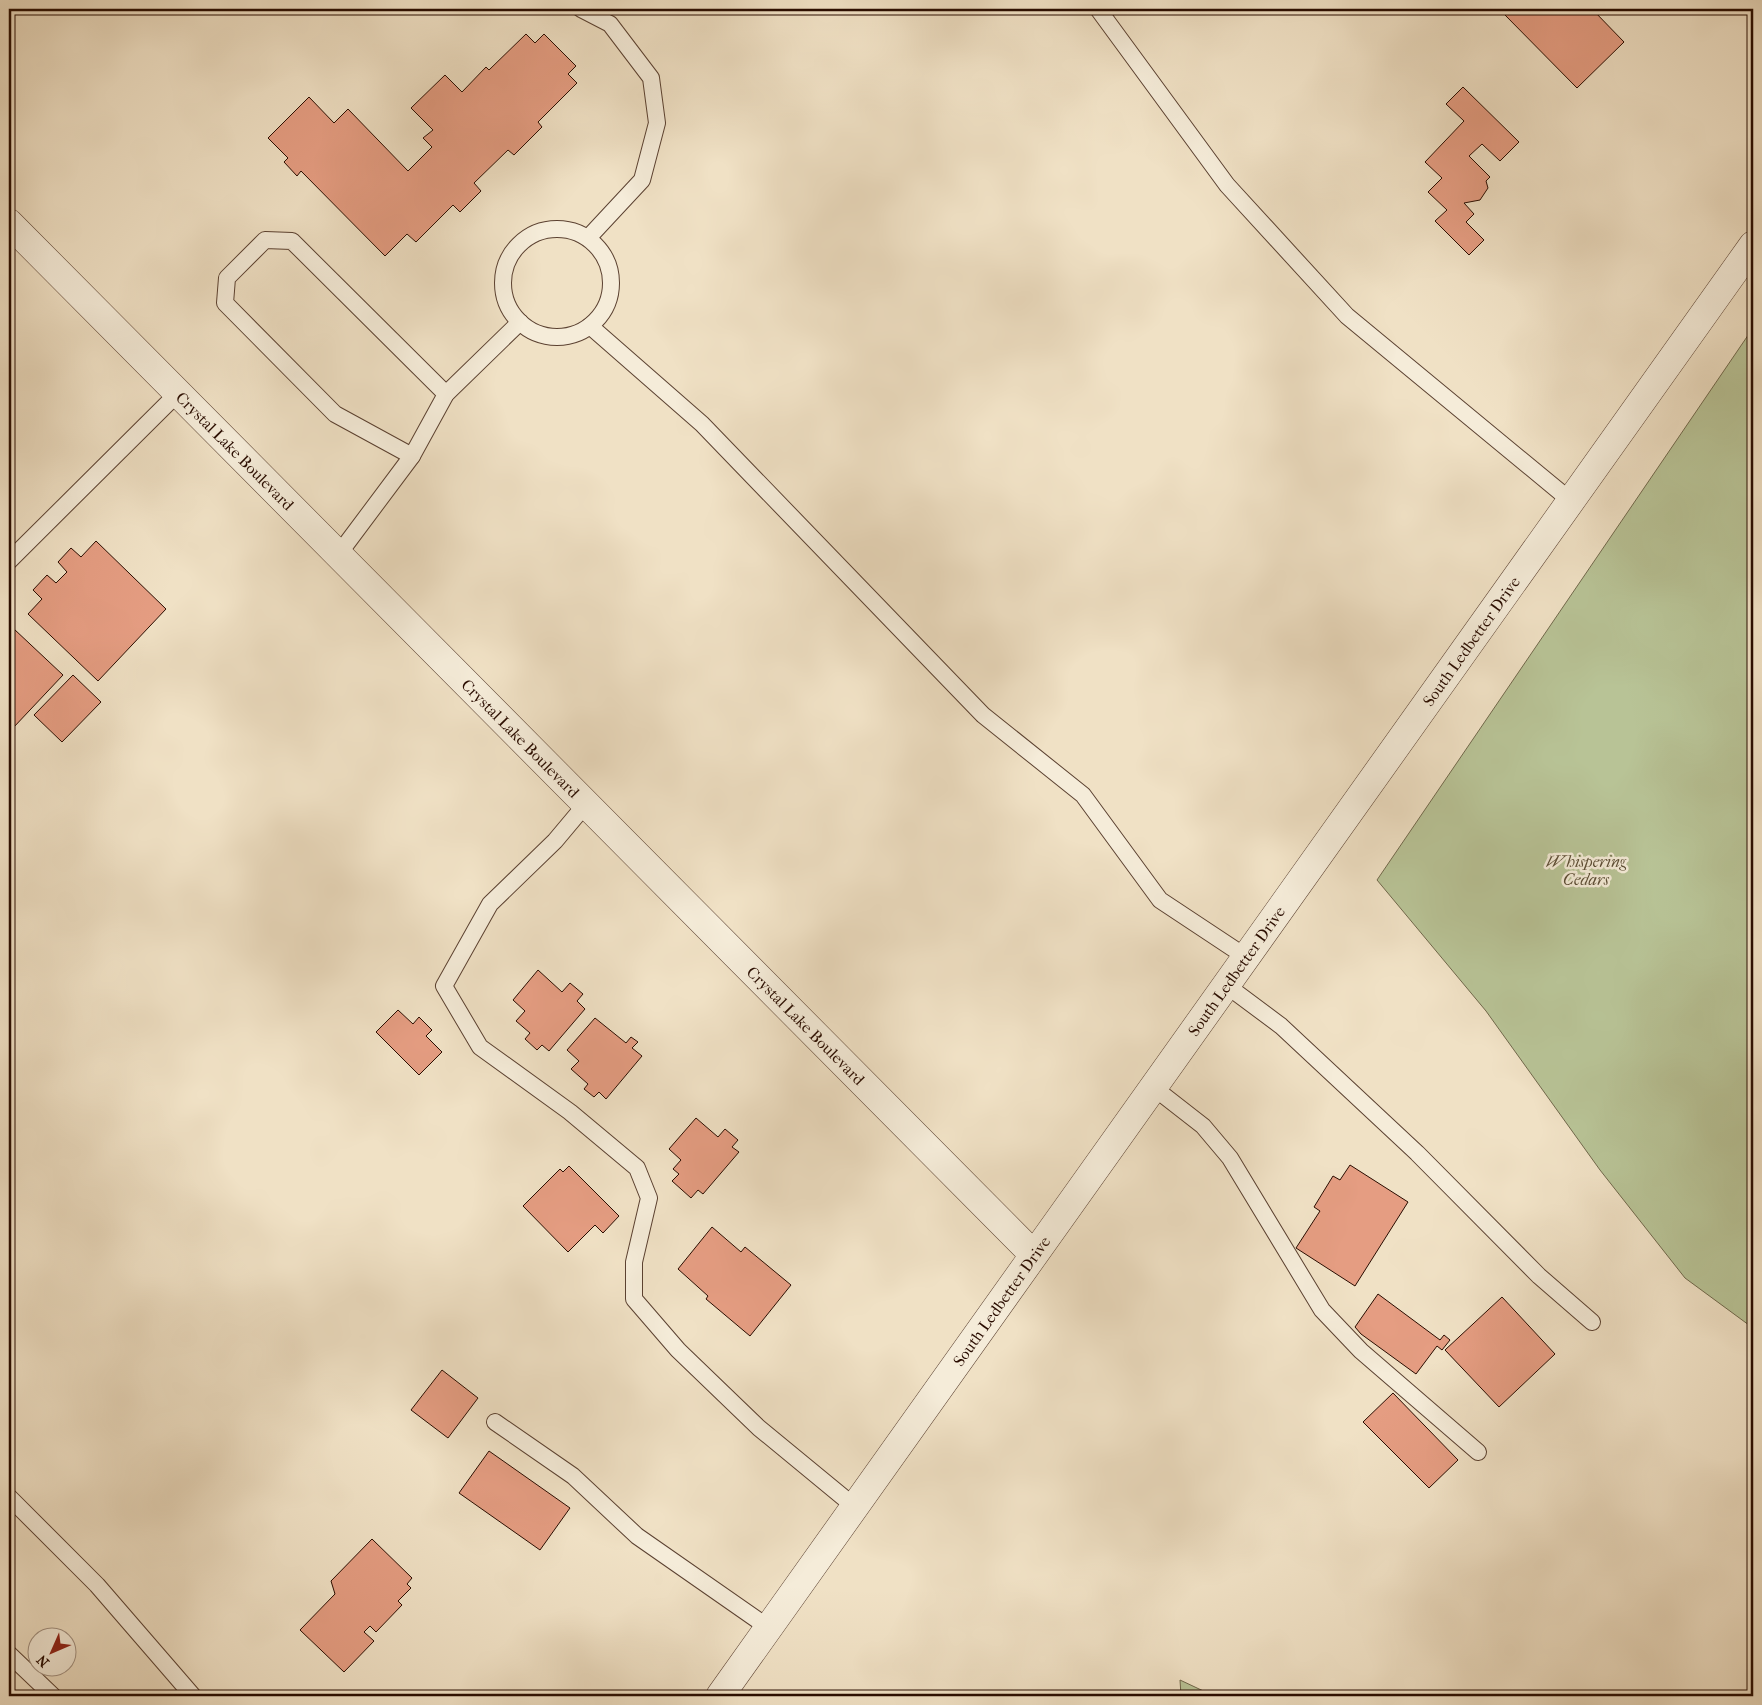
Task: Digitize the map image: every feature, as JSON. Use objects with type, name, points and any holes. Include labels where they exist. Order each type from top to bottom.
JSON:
[{"type":"street","name":"Crystal Lake Boulevard","points":[[10,228],[178,393],[1033,1254]]},
{"type":"street","name":"South Ledbetter Drive","points":[[720,1696],[1753,245]]},
{"type":"lane","points":[[581,9],[610,24],[651,78],[657,123],[642,180],[588,238]]},
{"type":"lane","points":[[1098,9],[1227,185],[1347,316],[1571,501]]},
{"type":"lane","points":[[553,228],[571,230],[588,238],[600,250],[608,265],[611,282],[605,306],[590,326],[576,334],[562,337],[547,336],[532,331],[520,322],[508,308],[503,291],[503,273],[509,256],[520,242],[536,232],[553,228]]},
{"type":"lane","points":[[412,456],[335,414],[225,304],[227,278],[265,240],[292,241],[446,394]]},
{"type":"lane","points":[[338,555],[412,456],[446,394],[520,322]]},
{"type":"lane","points":[[590,326],[702,424],[982,715],[1083,795],[1160,900],[1246,957]]},
{"type":"lane","points":[[9,561],[178,393]]},
{"type":"lane","points":[[586,804],[555,841],[490,904],[444,986],[480,1047],[570,1112],[637,1168],[649,1198],[634,1262],[634,1299],[678,1350],[759,1428],[855,1507]]},
{"type":"lane","points":[[1226,985],[1281,1026],[1417,1153],[1539,1276],[1592,1322]]},
{"type":"lane","points":[[1153,1087],[1203,1126],[1230,1158],[1322,1310],[1361,1351],[1478,1452]]},
{"type":"lane","points":[[496,1422],[572,1476],[636,1536],[769,1628]]},
{"type":"lane","points":[[9,1497],[98,1585],[193,1696]]},
{"type":"lane","points":[[9,1654],[53,1696]]},
{"type":"green space","name":"Whispering Cedars","points":[[1753,328],[1753,1328],[1685,1278],[1600,1170],[1486,1011],[1377,880]]},
{"type":"green space","points":[[1180,1680],[1214,1696],[1181,1696]]},
{"type":"building","points":[[1510,9],[1592,9],[1624,42],[1577,88],[1504,14]]},
{"type":"building","points":[[526,34],[535,43],[544,34],[576,66],[568,74],[577,83],[538,122],[542,127],[514,155],[508,150],[474,183],[481,191],[460,212],[453,205],[416,242],[407,234],[385,256],[301,171],[297,176],[284,162],[288,158],[268,138],[309,97],[334,123],[348,109],[408,171],[432,147],[423,138],[433,130],[411,108],[445,75],[462,92],[486,67],[489,70]]},
{"type":"building","points":[[1463,87],[1519,142],[1500,161],[1482,144],[1469,156],[1490,177],[1486,181],[1488,188],[1480,200],[1464,203],[1474,214],[1466,222],[1484,240],[1469,255],[1435,221],[1447,210],[1428,192],[1442,178],[1425,162],[1464,121],[1446,104]]},
{"type":"building","points":[[96,541],[166,609],[98,681],[28,614],[42,599],[33,590],[47,575],[56,583],[67,572],[58,562],[71,548],[81,557]]},
{"type":"building","points":[[14,629],[63,675],[13,728],[9,724],[9,634]]},
{"type":"building","points":[[73,675],[101,702],[62,742],[34,715]]},
{"type":"building","points":[[538,970],[562,992],[570,983],[583,994],[577,1001],[585,1009],[549,1051],[542,1045],[537,1050],[525,1039],[530,1033],[516,1021],[525,1011],[513,1000]]},
{"type":"building","points":[[398,1010],[413,1024],[419,1017],[432,1030],[426,1036],[442,1052],[419,1075],[376,1032]]},
{"type":"building","points":[[595,1018],[626,1043],[631,1037],[638,1042],[632,1048],[642,1056],[606,1099],[599,1092],[594,1097],[584,1089],[588,1084],[571,1069],[579,1061],[567,1050]]},
{"type":"building","points":[[696,1118],[718,1137],[725,1129],[738,1140],[732,1147],[739,1152],[703,1194],[698,1190],[691,1198],[672,1181],[679,1174],[673,1169],[681,1160],[669,1149]]},
{"type":"building","points":[[1350,1165],[1408,1202],[1355,1286],[1296,1248],[1320,1211],[1314,1207],[1333,1176],[1340,1180]]},
{"type":"building","points":[[569,1166],[619,1216],[603,1233],[595,1225],[568,1252],[523,1206],[560,1169],[563,1172]]},
{"type":"building","points":[[712,1227],[741,1252],[745,1247],[791,1285],[750,1336],[706,1299],[708,1296],[678,1269]]},
{"type":"building","points":[[1378,1294],[1440,1340],[1444,1335],[1450,1340],[1442,1350],[1437,1346],[1416,1374],[1361,1334],[1355,1327]]},
{"type":"building","points":[[1502,1297],[1555,1354],[1499,1407],[1445,1350]]},
{"type":"building","points":[[442,1370],[478,1398],[448,1438],[411,1410]]},
{"type":"building","points":[[1393,1393],[1458,1460],[1429,1488],[1363,1422]]},
{"type":"building","points":[[489,1451],[570,1508],[540,1550],[459,1493]]},
{"type":"building","points":[[372,1539],[412,1578],[407,1584],[411,1588],[398,1601],[402,1605],[376,1632],[370,1626],[364,1632],[374,1641],[344,1672],[300,1630],[335,1594],[331,1581]]}]
